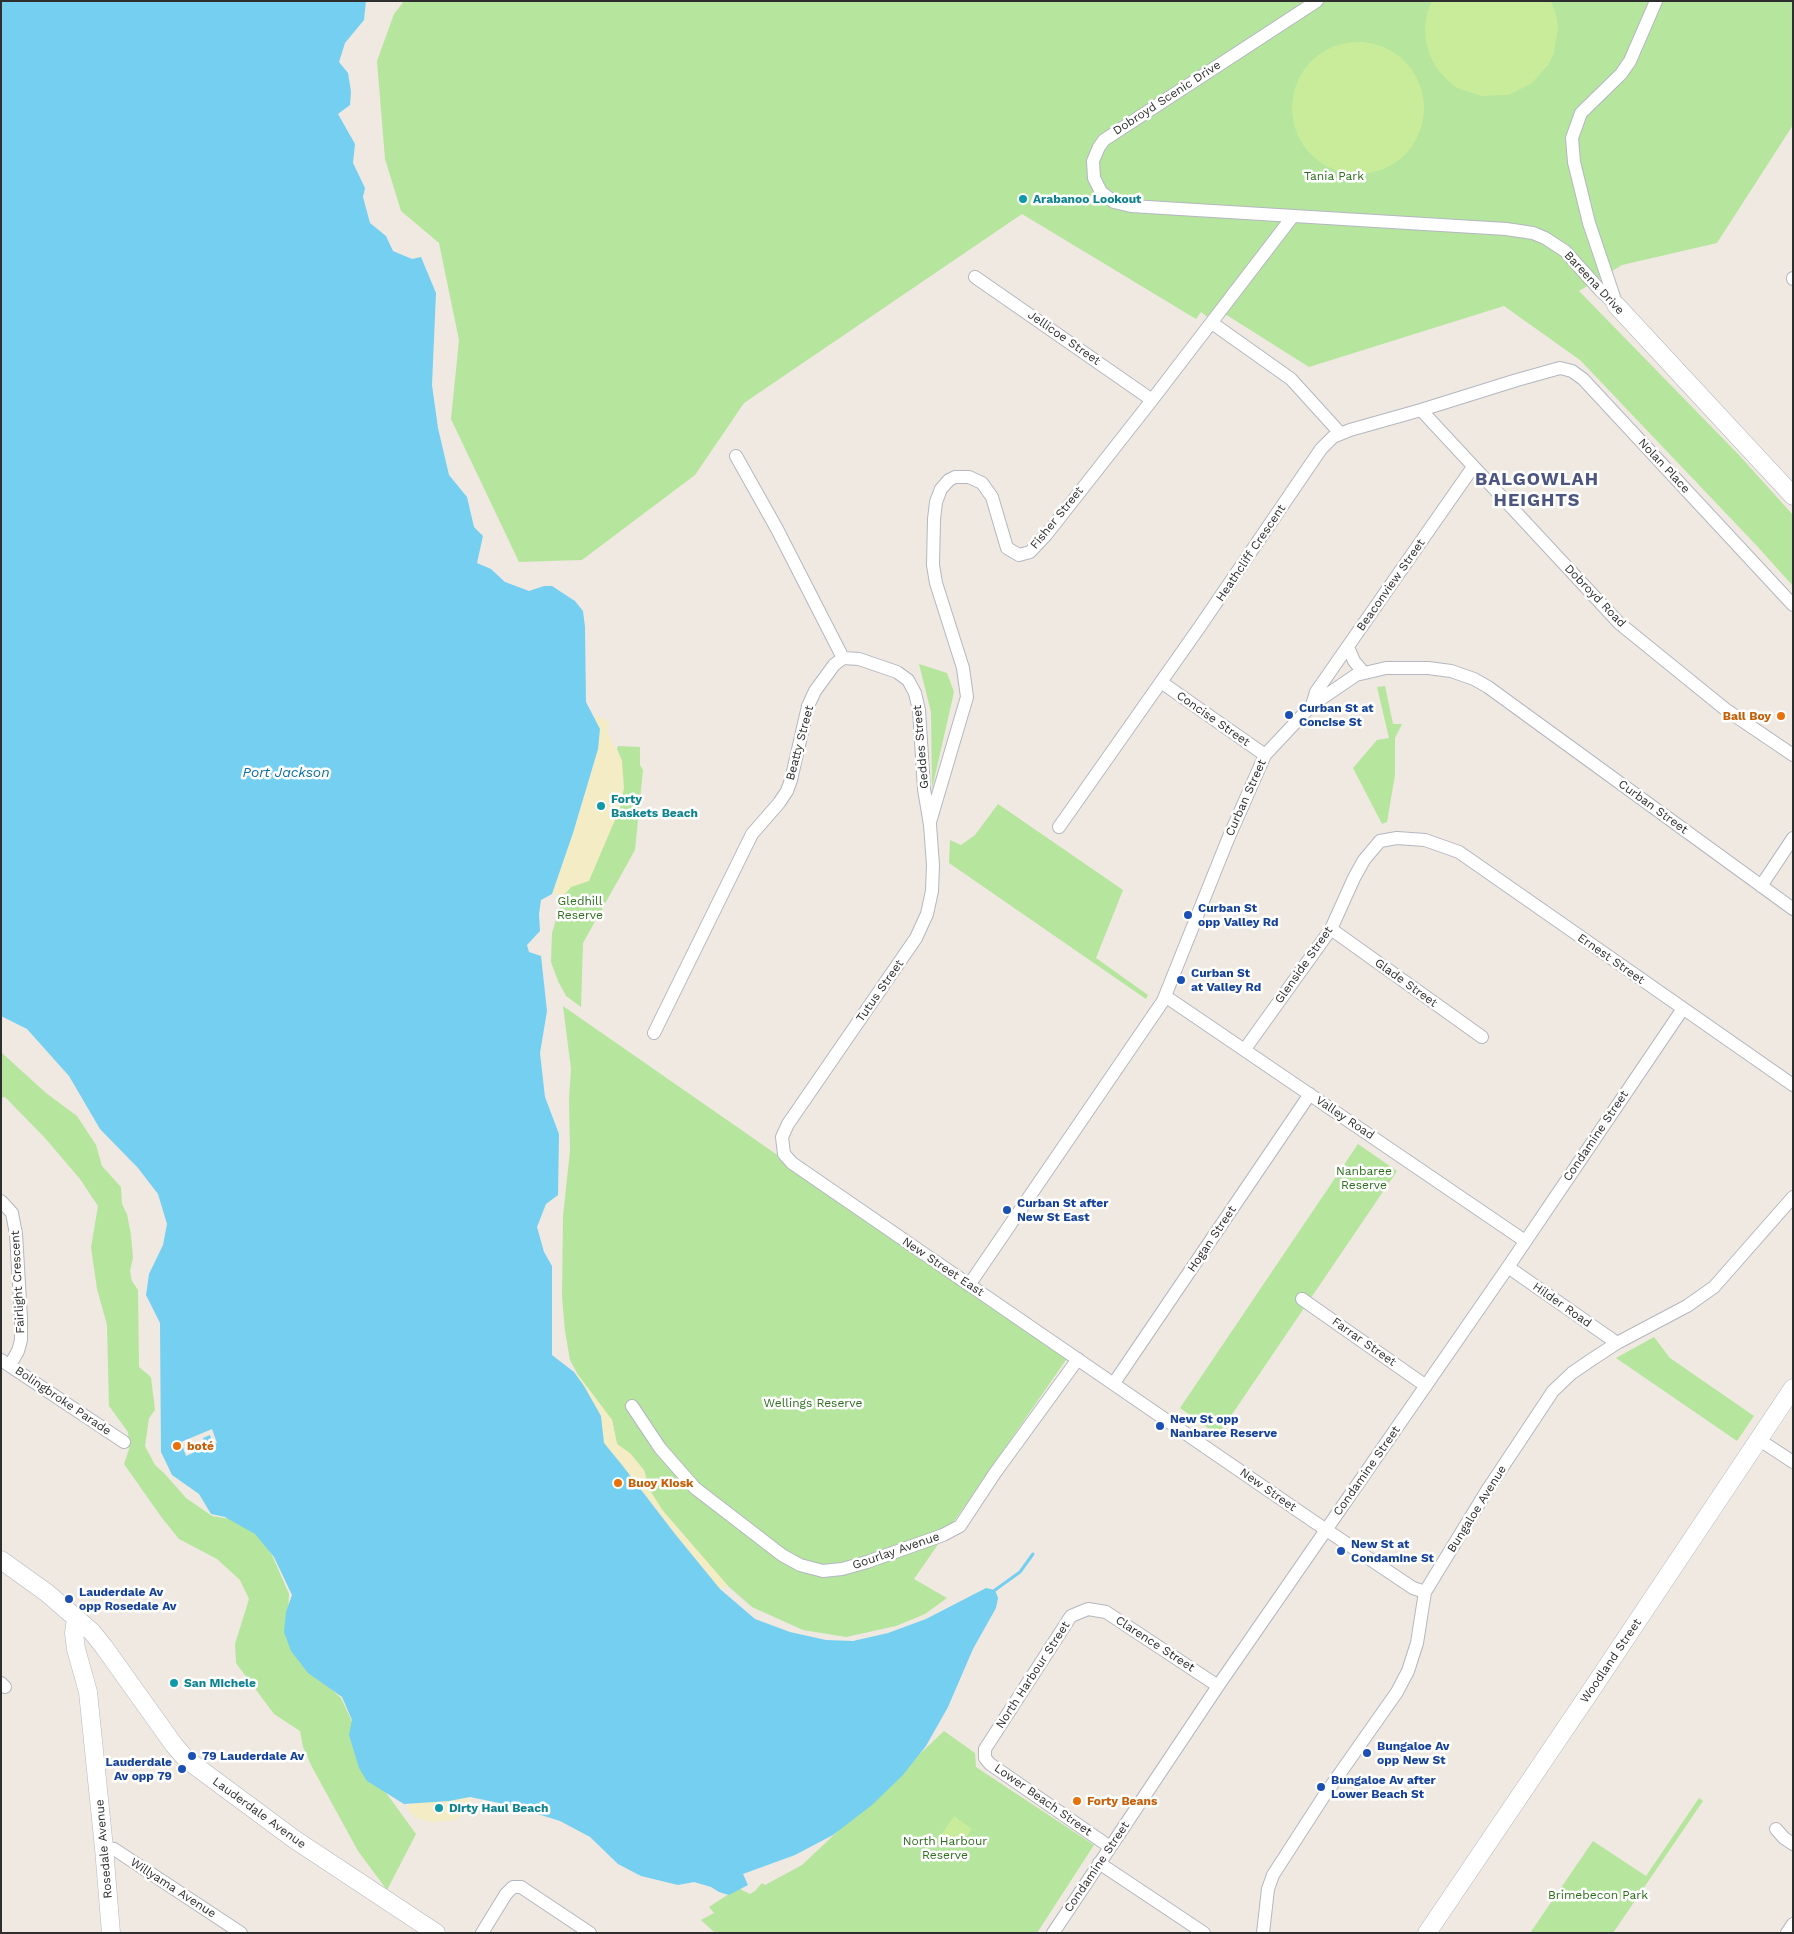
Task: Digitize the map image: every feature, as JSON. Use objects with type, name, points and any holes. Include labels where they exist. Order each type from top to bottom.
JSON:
[{"type":"street","name":"Dobroyd Scenic Drive","points":[[1293,216],[1114,202],[1101,192],[1094,178],[1093,161],[1098,147],[1111,134],[1318,1]]},
{"type":"street","points":[[1616,305],[1589,223],[1573,156],[1573,131],[1585,108],[1621,74],[1630,61],[1656,1]]},
{"type":"street","name":"Bareena Drive","points":[[1293,216],[1519,230],[1533,233],[1556,243],[1793,496]]},
{"type":"street","name":"Fisher Street","points":[[930,824],[967,698],[963,668],[936,583],[933,565],[933,533],[938,495],[945,484],[955,477],[969,477],[982,483],[992,497],[1007,548],[1015,554],[1027,554],[1043,539],[1293,216]]},
{"type":"street","points":[[1586,274],[1594,276],[1598,274],[1601,270],[1601,262]]},
{"type":"street","name":"Jellicoe Street","points":[[976,277],[1152,400]]},
{"type":"street","points":[[1212,323],[1291,379],[1340,433]]},
{"type":"street","name":"Nolan Place","points":[[1517,380],[1560,368],[1572,371],[1580,376],[1793,605]]},
{"type":"street","name":"Heathcliff Crescent","points":[[1059,827],[1321,449],[1333,437],[1340,433],[1517,380]]},
{"type":"street","name":"Dobroyd Road","points":[[1421,410],[1619,622],[1725,709],[1793,755]]},
{"type":"street","points":[[736,456],[777,529],[843,658]]},
{"type":"street","name":"Beaconview Street","points":[[1312,705],[1316,692],[1473,467]]},
{"type":"street","points":[[1348,647],[1354,661],[1364,673]]},
{"type":"street","name":"Geddes Street","points":[[843,658],[859,659],[897,672],[908,680],[916,693],[919,710],[924,789],[930,824]]},
{"type":"street","name":"Beatty Street","points":[[654,1033],[752,834],[786,791],[791,780],[808,706],[815,691],[834,665],[843,658]]},
{"type":"street","name":"Curban Street","points":[[969,1285],[1160,1006],[1228,839],[1265,755],[1312,705],[1356,675],[1386,668],[1428,668],[1451,671],[1474,679],[1488,687],[1793,909]]},
{"type":"street","name":"Concise Street","points":[[1161,682],[1265,755]]},
{"type":"street","name":"Tutus Street","points":[[782,1142],[788,1124],[899,963],[922,926],[930,902],[933,885],[930,824]]},
{"type":"street","name":"Glenside Street","points":[[1245,1049],[1331,929],[1364,860],[1380,841],[1397,838],[1425,840]]},
{"type":"street","points":[[1761,886],[1793,838]]},
{"type":"street","name":"Ernest Street","points":[[1425,840],[1459,852],[1682,1010],[1793,1085]]},
{"type":"street","name":"Glade Street","points":[[1331,929],[1482,1037]]},
{"type":"street","name":"Valley Road","points":[[1165,996],[1525,1241]]},
{"type":"street","name":"Condamine Street","points":[[1053,1933],[1218,1686],[1508,1267],[1682,1010]]},
{"type":"street","name":"Hogan Street","points":[[1114,1383],[1310,1094]]},
{"type":"street","name":"New Street East","points":[[782,1142],[784,1154],[792,1164],[1114,1383]]},
{"type":"street","name":"Bungaloe Avenue","points":[[1263,1933],[1268,1889],[1273,1875],[1324,1796],[1397,1692],[1408,1671],[1417,1643],[1425,1592],[1488,1488],[1553,1391],[1572,1373],[1617,1343],[1686,1306],[1714,1287],[1793,1197]]},
{"type":"street","name":"Fairlight Crescent","points":[[1,1201],[12,1212],[16,1234],[20,1299],[21,1340],[18,1351],[6,1363]]},
{"type":"street","name":"Hilder Road","points":[[1508,1267],[1617,1343]]},
{"type":"street","name":"Farrar Street","points":[[1302,1299],[1426,1386]]},
{"type":"street","name":"Gourlay Avenue","points":[[632,1406],[660,1448],[695,1488],[782,1555],[800,1565],[823,1571],[842,1569],[944,1535],[960,1526],[995,1473],[1078,1359]]},
{"type":"street","name":"Bolingbroke Parade","points":[[6,1363],[124,1442]]},
{"type":"street","name":"New Street","points":[[1114,1383],[1326,1530],[1413,1588],[1425,1592]]},
{"type":"street","name":"Woodland Street","points":[[1427,1933],[1588,1696],[1793,1388]]},
{"type":"street","points":[[1758,1439],[1793,1462]]},
{"type":"street","name":"Lauderdale Avenue","points":[[1,1560],[47,1593],[92,1632],[174,1745],[186,1758],[294,1839],[436,1933]]},
{"type":"street","name":"Clarence Street","points":[[1088,1609],[1106,1612],[1218,1686]]},
{"type":"street","name":"North Harbour Street","points":[[985,1749],[1071,1616],[1088,1609]]},
{"type":"street","name":"Rosedale Avenue","points":[[76,1618],[74,1634],[76,1649],[88,1692],[111,1933]]},
{"type":"street","name":"Lower Beach Street","points":[[985,1749],[985,1758],[990,1764],[1110,1847]]},
{"type":"street","points":[[1776,1829],[1793,1844]]},
{"type":"street","name":"Willyama Avenue","points":[[104,1848],[114,1849],[241,1933]]},
{"type":"street","points":[[1099,1863],[1204,1933]]},
{"type":"street","points":[[482,1933],[506,1894],[513,1887],[521,1887],[590,1933]]},
{"type":"street","points":[[1787,1933],[1793,1924]]},
{"type":"green space","name":"Tania Park","points":[[404,1],[1793,1],[1793,125],[1717,243],[1622,265],[1579,291],[1738,454],[1793,515],[1793,586],[1580,360],[1504,306],[1309,367],[1217,309],[1209,318],[1201,312],[1196,319],[1022,214],[744,403],[695,475],[582,560],[519,562],[451,419],[459,340],[439,243],[401,211],[385,159],[377,61],[394,14]]},
{"type":"green space","points":[[1432,1],[1551,1],[1558,27],[1554,53],[1548,65],[1531,84],[1508,95],[1482,96],[1457,88],[1437,69],[1430,56],[1426,42],[1425,27],[1427,13]]},
{"type":"green space","points":[[1358,42],[1371,43],[1383,47],[1405,61],[1419,83],[1423,95],[1423,121],[1419,133],[1405,155],[1383,169],[1371,173],[1358,174],[1345,173],[1333,169],[1311,155],[1297,133],[1293,121],[1292,108],[1293,95],[1297,83],[1311,61],[1333,47],[1345,43]]},
{"type":"green space","points":[[919,664],[947,673],[954,692],[932,789],[931,712]]},
{"type":"green space","points":[[1385,686],[1393,724],[1402,724],[1395,738],[1395,775],[1387,822],[1382,824],[1353,768],[1377,740],[1389,738],[1377,687]]},
{"type":"green space","name":"Gledhill Reserve","points":[[618,746],[640,747],[640,765],[643,770],[635,850],[583,943],[581,1007],[566,996],[558,981],[551,962],[552,933],[563,896],[571,887],[622,761],[617,749]]},
{"type":"green space","points":[[998,804],[1123,890],[1096,958],[1148,995],[1146,999],[949,863],[950,840],[961,845],[975,835]]},
{"type":"green space","name":"Wellings Reserve","points":[[563,1006],[1068,1357],[914,1579],[947,1598],[925,1614],[896,1626],[846,1637],[803,1630],[752,1607],[728,1586],[663,1511],[617,1444],[612,1420],[578,1375],[570,1360],[565,1331],[562,1297],[563,1216],[570,1151],[569,1099],[571,1069]]},
{"type":"green space","points":[[1,1052],[46,1093],[77,1116],[96,1145],[102,1166],[121,1187],[122,1204],[127,1214],[131,1235],[133,1258],[130,1271],[132,1281],[138,1290],[139,1367],[151,1377],[155,1410],[149,1418],[145,1446],[155,1465],[186,1498],[212,1516],[236,1520],[252,1528],[272,1555],[289,1594],[287,1637],[301,1662],[341,1698],[384,1790],[416,1834],[387,1890],[358,1851],[312,1767],[303,1747],[300,1731],[274,1714],[236,1663],[235,1644],[249,1599],[240,1580],[217,1559],[179,1539],[124,1464],[129,1449],[128,1432],[109,1406],[107,1325],[97,1289],[91,1247],[98,1206],[80,1179],[45,1138],[5,1097],[1,1098]]},
{"type":"green space","name":"Nanbaree Reserve","points":[[1358,1144],[1397,1171],[1218,1435],[1180,1408]]},
{"type":"green space","points":[[1654,1337],[1670,1358],[1754,1416],[1737,1441],[1616,1358]]},
{"type":"green space","name":"North Harbour Reserve","points":[[944,1731],[975,1753],[976,1767],[1094,1845],[1037,1933],[715,1933],[701,1920],[714,1913],[709,1907],[738,1888],[750,1894],[762,1883],[765,1885],[802,1865]]},
{"type":"green space","name":"Brimebecon Park","points":[[1699,1798],[1703,1801],[1613,1933],[1530,1933],[1593,1841],[1646,1876]]},
{"type":"green space","points":[[954,1816],[972,1829],[959,1847],[941,1835]]},
{"type":"sand","name":"Forty Baskets Beach","points":[[594,716],[605,719],[609,723],[607,732],[622,761],[624,788],[620,808],[589,881],[571,887],[563,896],[552,894],[573,833],[598,749],[600,729]]},
{"type":"sand","points":[[578,1375],[612,1420],[617,1444],[630,1453],[644,1470],[650,1490],[663,1511],[728,1586],[720,1589],[629,1498],[572,1380]]},
{"type":"sand","name":"Dirty Haul Beach","points":[[469,1795],[470,1813],[460,1816],[455,1820],[426,1821],[415,1817],[407,1808],[413,1802]]},
{"type":"water","name":"Port Jackson","points":[[1,1],[366,1],[364,20],[345,43],[339,62],[348,73],[351,92],[350,105],[338,114],[355,144],[353,163],[365,188],[363,197],[370,223],[386,236],[393,251],[412,259],[421,257],[436,293],[432,385],[438,428],[449,475],[467,497],[474,527],[483,536],[477,563],[491,569],[505,582],[529,591],[544,586],[552,586],[575,601],[583,611],[586,702],[600,729],[598,749],[573,833],[552,894],[541,900],[539,914],[540,931],[527,945],[529,952],[541,956],[547,1011],[540,1053],[545,1097],[559,1134],[558,1195],[546,1204],[537,1227],[544,1252],[552,1266],[552,1355],[574,1372],[584,1386],[601,1416],[604,1443],[720,1589],[755,1619],[790,1632],[826,1640],[853,1641],[888,1633],[926,1619],[986,1588],[995,1590],[998,1598],[996,1608],[973,1649],[948,1707],[926,1746],[902,1776],[872,1805],[833,1835],[795,1855],[743,1874],[748,1885],[729,1895],[694,1882],[678,1885],[641,1876],[618,1864],[590,1837],[560,1821],[509,1805],[470,1797],[449,1801],[404,1804],[367,1781],[359,1768],[349,1735],[352,1720],[342,1697],[308,1673],[291,1651],[284,1632],[286,1612],[292,1595],[274,1557],[255,1534],[225,1517],[211,1514],[199,1494],[172,1475],[161,1452],[160,1323],[146,1295],[149,1274],[163,1245],[167,1224],[158,1194],[138,1168],[100,1129],[69,1076],[27,1029],[1,1016]]},
{"type":"pier","points":[[212,1429],[217,1443],[213,1445],[210,1435],[203,1438],[205,1446],[202,1447],[200,1442],[193,1445],[195,1452],[186,1456],[181,1442]]},
{"type":"waterway","points":[[995,1590],[1020,1572],[1033,1554]]},
{"type":"place","name":"Arabanoo Lookout","points":[[1023,199]]},
{"type":"place","name":"Curban St at Concise St","points":[[1289,715]]},
{"type":"place","name":"Ball Boy","points":[[1781,716]]},
{"type":"place","name":"Forty Baskets Beach","points":[[601,806]]},
{"type":"place","name":"Curban St opp Valley Rd","points":[[1188,915]]},
{"type":"place","name":"Curban St at Valley Rd","points":[[1181,980]]},
{"type":"place","name":"Curban St after New St East","points":[[1007,1210]]},
{"type":"place","name":"New St opp Nanbaree Reserve","points":[[1160,1426]]},
{"type":"place","name":"boté","points":[[177,1446]]},
{"type":"place","name":"Buoy Kiosk","points":[[618,1483]]},
{"type":"place","name":"New St at Condamine St","points":[[1341,1551]]},
{"type":"place","name":"Lauderdale Av opp Rosedale Av","points":[[69,1599]]},
{"type":"place","name":"San Michele","points":[[174,1683]]},
{"type":"place","name":"Bungaloe Av opp New St","points":[[1367,1753]]},
{"type":"place","name":"79 Lauderdale Av","points":[[192,1756]]},
{"type":"place","name":"Lauderdale Av opp 79","points":[[182,1769]]},
{"type":"place","name":"Bungaloe Av after Lower Beach St","points":[[1321,1787]]},
{"type":"place","name":"Forty Beans","points":[[1077,1801]]},
{"type":"place","name":"Dirty Haul Beach","points":[[439,1808]]},
{"type":"district","name":"BALGOWLAH HEIGHTS","points":[[1537,490]]}]
